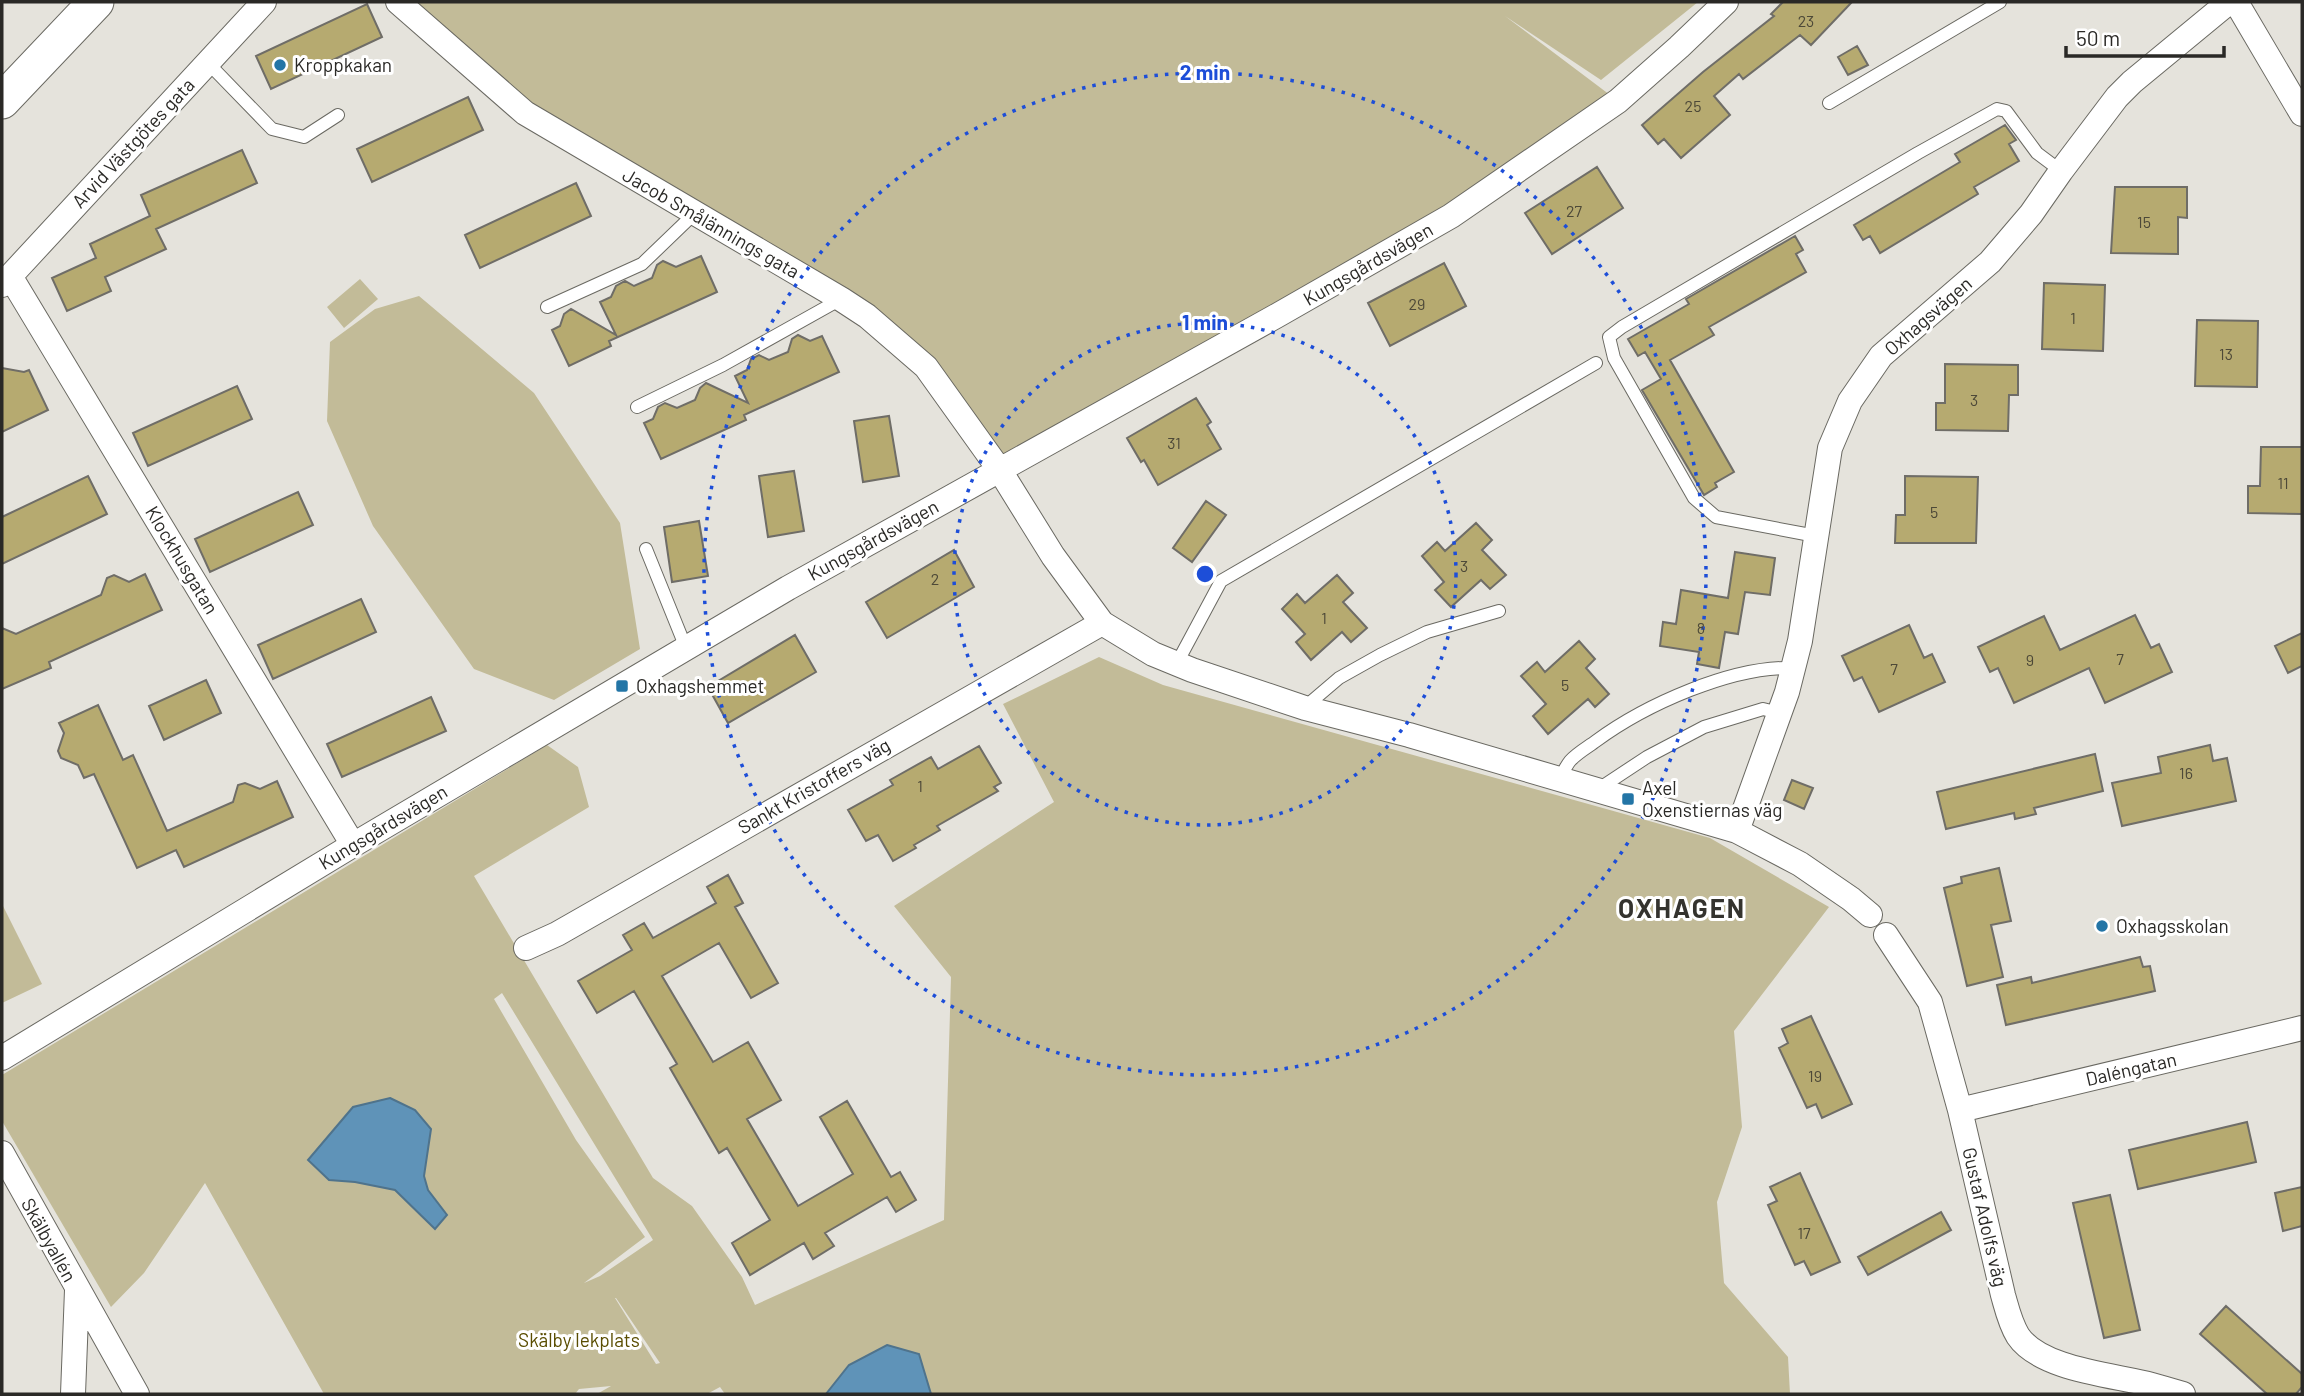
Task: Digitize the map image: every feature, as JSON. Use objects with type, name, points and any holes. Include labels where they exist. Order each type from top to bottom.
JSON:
[{"type":"main road","points":[[2,101],[96,2]]},
{"type":"street","name":"Arvid Västgötes gata","points":[[6,280],[264,2]]},
{"type":"street","name":"Jacob Smålännings gata","points":[[398,2],[525,113],[867,316],[926,367],[999,469]]},
{"type":"street","name":"Kungsgårdsvägen","points":[[2,1058],[353,845],[686,648],[1451,216],[1618,101],[1726,2]]},
{"type":"street","name":"Oxhagsvägen","points":[[1737,831],[1793,668],[1800,641],[1830,448],[1850,401],[1881,356],[1990,262],[2031,214],[2117,97],[2229,2]]},
{"type":"street","points":[[2236,2],[2302,114]]},
{"type":"street","name":"Klockhusgatan","points":[[6,280],[353,845]]},
{"type":"street","points":[[999,469],[1102,623],[1153,654],[1305,708],[1409,735],[1737,831],[1800,864],[1870,915]]},
{"type":"street","name":"Sankt Kristoffers väg","points":[[526,948],[557,934],[1102,623]]},
{"type":"street","name":"Gustaf Adolfs väg","points":[[1886,935],[1930,1002],[1960,1110],[2003,1295],[2019,1337],[2033,1350],[2083,1371],[2183,1394]]},
{"type":"street","name":"Daléngatan","points":[[1960,1110],[2302,1028]]},
{"type":"street","name":"Skälbyallén","points":[[2,1153],[137,1394]]},
{"type":"street","name":"Skälbyallén","points":[[74,1394],[77,1290]]},
{"type":"lane","points":[[1829,103],[2000,2]]},
{"type":"lane","points":[[208,63],[272,129],[304,137],[338,115]]},
{"type":"lane","points":[[1816,536],[1716,517],[1694,498],[1614,358],[1609,337],[1997,109],[2006,111],[2037,153],[2061,171]]},
{"type":"lane","points":[[548,307],[642,264],[695,213]]},
{"type":"lane","points":[[637,407],[723,365],[841,299]]},
{"type":"lane","points":[[1177,663],[1221,581],[1597,363]]},
{"type":"lane","points":[[646,549],[686,648]]},
{"type":"lane","points":[[1305,708],[1339,678],[1380,655],[1427,632],[1499,611]]},
{"type":"lane","points":[[1559,779],[1572,759],[1623,722],[1641,713],[1710,683],[1776,667],[1793,668]]},
{"type":"lane","points":[[1597,790],[1647,757],[1704,727],[1763,709],[1779,713]]},
{"type":"lane","points":[[1870,915],[1886,935]]},
{"type":"green space","points":[[398,2],[1698,2],[1601,80],[1505,16],[1618,101],[1451,216],[999,469],[926,367],[525,113]]},
{"type":"green space","points":[[360,279],[378,299],[344,328],[327,307]]},
{"type":"green space","points":[[419,296],[534,393],[620,523],[640,649],[554,700],[474,669],[373,526],[327,421],[330,342],[375,309]]},
{"type":"green space","name":"Skälby lekplats","points":[[1099,657],[1163,685],[1710,838],[1829,907],[1734,1031],[1742,1127],[1717,1202],[1724,1283],[1788,1357],[1790,1394],[931,1394],[929,1389],[849,1365],[826,1394],[725,1394],[720,1387],[707,1394],[597,1394],[611,1386],[579,1389],[575,1394],[324,1394],[205,1183],[144,1273],[111,1307],[2,1121],[2,1075],[547,745],[578,767],[589,807],[474,876],[653,1178],[692,1206],[742,1277],[755,1305],[944,1220],[951,977],[894,906],[1054,802],[1003,704]],"holes":[[[502,993],[653,1240],[600,1276],[584,1283],[645,1237],[576,1140],[494,999]],[[616,1298],[660,1363],[656,1364]]]},
{"type":"green space","points":[[2,904],[42,984],[2,1003]]},
{"type":"water","points":[[390,1098],[415,1110],[431,1129],[424,1176],[428,1190],[447,1215],[435,1229],[395,1190],[329,1180],[308,1160],[353,1107]]},
{"type":"water","points":[[887,1345],[919,1354],[931,1394],[826,1394],[849,1365]]},
{"type":"building","points":[[1783,2],[1852,2],[1811,45],[1800,35],[1743,79],[1739,74],[1714,96],[1730,115],[1681,158],[1664,139],[1658,144],[1642,125],[1774,16],[1771,14]]},
{"type":"building","points":[[367,4],[382,37],[271,89],[256,56]]},
{"type":"building","points":[[1857,46],[1868,65],[1848,75],[1838,57]]},
{"type":"building","points":[[468,97],[483,130],[372,182],[357,149]]},
{"type":"building","points":[[2005,125],[2016,140],[2009,144],[2019,161],[1974,187],[1978,194],[1880,253],[1870,236],[1863,240],[1854,225],[1960,162],[1955,154]]},
{"type":"building","points":[[242,150],[257,183],[156,229],[166,249],[105,277],[111,291],[67,311],[52,278],[96,258],[90,244],[150,216],[141,195]]},
{"type":"building","points":[[1597,167],[1623,208],[1552,254],[1525,213]]},
{"type":"building","points":[[576,183],[591,216],[480,268],[465,235]]},
{"type":"building","points":[[2115,187],[2187,187],[2187,218],[2178,217],[2178,254],[2111,253]]},
{"type":"building","points":[[1795,236],[1803,250],[1796,254],[1806,272],[1709,327],[1714,335],[1670,360],[1734,472],[1715,483],[1717,487],[1704,495],[1642,390],[1661,379],[1645,352],[1638,356],[1628,339],[1689,304],[1686,299]]},
{"type":"building","points":[[701,256],[717,292],[609,341],[611,346],[569,366],[552,330],[560,326],[564,314],[571,309],[616,335],[600,302],[611,297],[616,286],[625,281],[634,286],[652,278],[657,265],[663,261],[676,267]]},
{"type":"building","points":[[1444,263],[1466,306],[1390,346],[1368,303]]},
{"type":"building","points":[[2044,283],[2105,285],[2103,351],[2042,349]]},
{"type":"building","points":[[2197,320],[2258,321],[2257,387],[2195,386]]},
{"type":"building","points":[[798,335],[810,341],[822,336],[839,372],[744,415],[746,420],[661,459],[644,423],[653,419],[658,407],[665,403],[677,408],[695,400],[700,388],[706,383],[748,403],[735,376],[747,370],[751,359],[759,355],[769,360],[788,352],[792,339]]},
{"type":"building","points":[[1945,364],[2018,365],[2018,395],[2009,395],[2008,431],[1936,430],[1936,403],[1945,403]]},
{"type":"building","points":[[2,368],[24,372],[29,370],[48,410],[2,432]]},
{"type":"building","points":[[237,386],[252,419],[148,466],[133,433]]},
{"type":"building","points":[[1196,398],[1211,422],[1207,425],[1221,449],[1158,485],[1127,438]]},
{"type":"building","points":[[889,416],[899,476],[863,482],[854,421]]},
{"type":"building","points":[[2261,447],[2302,447],[2302,514],[2248,513],[2248,486],[2260,486]]},
{"type":"building","points":[[794,471],[804,531],[768,537],[759,476]]},
{"type":"building","points":[[88,476],[107,514],[2,564],[2,517]]},
{"type":"building","points":[[1905,476],[1978,477],[1976,543],[1895,543],[1896,515],[1905,515]]},
{"type":"building","points":[[298,492],[313,525],[210,572],[195,539]]},
{"type":"building","points":[[1206,501],[1226,515],[1192,562],[1173,548]]},
{"type":"building","points":[[699,521],[708,576],[672,582],[664,527]]},
{"type":"building","points":[[1476,523],[1492,540],[1482,550],[1506,575],[1490,589],[1481,580],[1451,607],[1435,590],[1444,582],[1422,556],[1437,542],[1445,551]]},
{"type":"building","points":[[954,550],[974,587],[887,638],[866,602]]},
{"type":"building","points":[[1735,552],[1775,558],[1770,595],[1745,592],[1738,634],[1725,632],[1719,668],[1697,664],[1699,652],[1660,646],[1663,622],[1676,624],[1681,590],[1728,598]]},
{"type":"building","points":[[145,574],[162,610],[49,662],[51,668],[2,689],[2,628],[16,634],[101,595],[107,578],[114,575],[129,582]]},
{"type":"building","points":[[1337,575],[1353,593],[1343,602],[1367,628],[1351,642],[1342,632],[1311,660],[1296,642],[1305,634],[1282,609],[1297,594],[1305,603]]},
{"type":"building","points":[[361,599],[376,632],[273,679],[258,645]]},
{"type":"building","points":[[2135,615],[2151,648],[2159,644],[2172,672],[2105,703],[2089,668],[2014,703],[1998,668],[1990,672],[1978,647],[2044,616],[2060,650]]},
{"type":"building","points":[[1909,625],[1924,658],[1932,654],[1945,682],[1879,712],[1862,677],[1854,681],[1842,656]]},
{"type":"building","points":[[2302,633],[2302,666],[2288,673],[2275,646]]},
{"type":"building","points":[[795,635],[816,672],[728,723],[708,687]]},
{"type":"building","points":[[1579,641],[1595,659],[1586,668],[1609,694],[1595,707],[1588,699],[1548,734],[1533,716],[1546,704],[1521,676],[1537,662],[1545,672]]},
{"type":"building","points":[[206,680],[221,713],[164,740],[149,706]]},
{"type":"building","points":[[431,697],[446,731],[342,777],[327,744]]},
{"type":"building","points":[[98,705],[123,760],[133,755],[167,831],[233,802],[238,785],[245,783],[260,789],[277,781],[293,817],[184,867],[176,850],[137,868],[94,774],[84,778],[78,765],[61,758],[58,751],[64,733],[59,723]]},
{"type":"building","points":[[2210,745],[2213,761],[2227,758],[2236,801],[2122,826],[2112,783],[2161,773],[2158,757]]},
{"type":"building","points":[[979,746],[1001,783],[994,787],[998,791],[937,826],[940,830],[893,861],[878,835],[866,841],[848,810],[893,785],[890,780],[931,757],[938,769]]},
{"type":"building","points":[[2095,754],[2103,791],[2034,808],[2036,814],[2015,819],[2014,813],[1946,829],[1937,792]]},
{"type":"building","points":[[1792,780],[1813,788],[1804,809],[1784,800]]},
{"type":"building","points":[[1999,868],[2011,921],[1991,925],[2003,977],[1967,986],[1944,888],[1962,883],[1961,877]]},
{"type":"building","points":[[728,875],[743,903],[735,907],[778,983],[751,998],[719,943],[662,976],[713,1062],[748,1042],[781,1100],[747,1119],[798,1206],[853,1174],[820,1117],[847,1101],[891,1177],[900,1172],[916,1200],[896,1212],[887,1197],[825,1233],[834,1246],[813,1259],[804,1243],[750,1275],[732,1243],[770,1220],[727,1148],[719,1153],[670,1068],[677,1064],[634,991],[597,1013],[578,981],[632,950],[623,935],[644,923],[653,938],[716,903],[707,887]]},
{"type":"building","points":[[2140,957],[2143,967],[2150,966],[2155,991],[2006,1025],[1997,985],[2031,977],[2032,983]]},
{"type":"building","points":[[1811,1016],[1852,1104],[1822,1118],[1816,1104],[1807,1108],[1779,1048],[1788,1043],[1782,1029]]},
{"type":"building","points":[[2247,1122],[2256,1162],[2138,1189],[2129,1150]]},
{"type":"building","points":[[1800,1173],[1840,1262],[1811,1275],[1804,1261],[1795,1265],[1768,1205],[1777,1201],[1770,1187]]},
{"type":"building","points":[[2302,1187],[2302,1226],[2283,1231],[2275,1193]]},
{"type":"building","points":[[2110,1195],[2140,1330],[2104,1338],[2073,1203]]},
{"type":"building","points":[[1941,1212],[1951,1230],[1868,1275],[1858,1257]]},
{"type":"building","points":[[2226,1306],[2302,1374],[2302,1387],[2296,1394],[2267,1394],[2200,1334]]},
{"type":"place","name":"Kroppkakan","points":[[280,65]]},
{"type":"place","name":"Oxhagshemmet","points":[[622,686]]},
{"type":"place","name":"Axel Oxenstiernas väg","points":[[1628,799]]},
{"type":"place","name":"Oxhagsskolan","points":[[2102,926]]},
{"type":"district","name":"OXHAGEN","points":[[1682,909]]}]
